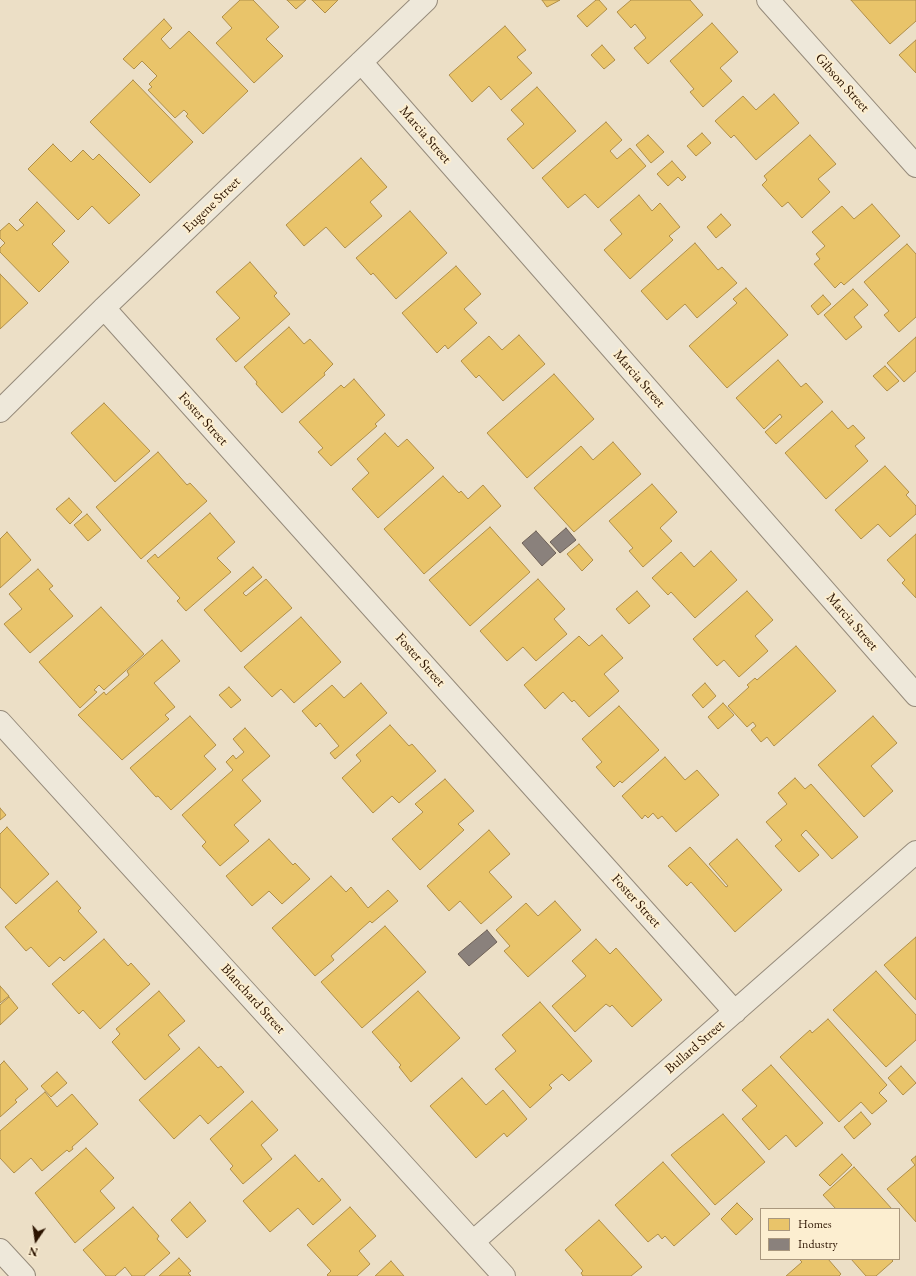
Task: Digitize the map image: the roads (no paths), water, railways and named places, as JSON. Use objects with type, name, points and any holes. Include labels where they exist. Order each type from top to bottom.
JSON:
[{"type":"street","name":"Eugene Street","points":[[0,412],[104,308],[426,0]]},
{"type":"street","name":"Gibson Street","points":[[768,0],[916,166]]},
{"type":"street","name":"Marcia Street","points":[[362,62],[916,695]]},
{"type":"street","name":"Foster Street","points":[[104,308],[735,1012]]},
{"type":"street","name":"Blanchard Street","points":[[0,722],[474,1241],[504,1276]]},
{"type":"street","name":"Bullard Street","points":[[474,1241],[916,852]]},
{"type":"street","points":[[0,1250],[24,1276]]}]
